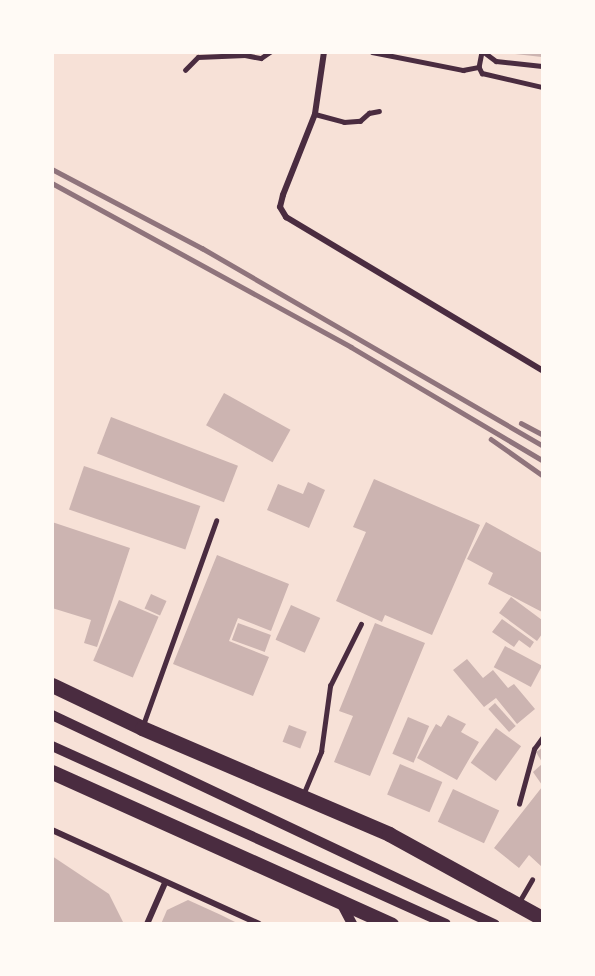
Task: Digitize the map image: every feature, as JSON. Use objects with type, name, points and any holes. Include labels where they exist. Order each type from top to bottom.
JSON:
[{"type":"main road","points":[[52,685],[142,728],[303,795],[389,834],[543,918]]},
{"type":"main road","points":[[52,772],[391,924]]},
{"type":"street","points":[[324,52],[315,114],[280,207],[286,217],[543,370]]},
{"type":"street","points":[[52,715],[495,924]]},
{"type":"street","points":[[52,747],[446,924]]},
{"type":"street","points":[[52,830],[259,924]]},
{"type":"street","points":[[147,924],[165,882]]},
{"type":"street","points":[[340,902],[352,924]]},
{"type":"lane","points":[[184,70],[198,57],[245,55],[261,58],[270,52]]},
{"type":"lane","points":[[372,52],[463,70],[479,67]]},
{"type":"lane","points":[[543,66],[496,61],[483,52],[479,67],[482,73],[543,87]]},
{"type":"lane","points":[[315,114],[344,122],[360,121],[369,113],[379,111]]},
{"type":"lane","points":[[142,728],[216,521]]},
{"type":"lane","points":[[303,795],[321,752],[330,686],[361,624]]},
{"type":"lane","points":[[519,804],[534,749],[543,738]]},
{"type":"lane","points":[[517,905],[532,880]]},
{"type":"building","points":[[515,52],[542,52],[542,57],[515,54]]},
{"type":"building","points":[[224,393],[290,430],[273,462],[206,425]]},
{"type":"building","points":[[111,417],[238,466],[224,502],[97,453]]},
{"type":"building","points":[[84,466],[200,506],[185,550],[69,509]]},
{"type":"building","points":[[374,479],[480,525],[432,635],[385,615],[382,622],[336,601],[366,532],[353,527]]},
{"type":"building","points":[[308,482],[325,490],[309,528],[267,510],[278,484],[303,494]]},
{"type":"building","points":[[52,522],[130,548],[97,647],[84,643],[91,620],[52,608]]},
{"type":"building","points":[[486,522],[542,553],[542,612],[488,584],[493,573],[467,559]]},
{"type":"building","points":[[217,555],[289,584],[271,631],[238,618],[229,641],[269,657],[253,696],[173,664]]},
{"type":"building","points":[[151,594],[167,601],[160,616],[144,609]]},
{"type":"building","points":[[511,597],[542,620],[542,634],[537,641],[499,613]]},
{"type":"building","points":[[119,600],[159,617],[133,678],[93,661]]},
{"type":"building","points":[[291,605],[320,618],[305,653],[276,640]]},
{"type":"building","points":[[502,619],[534,642],[530,648],[519,640],[514,647],[492,632]]},
{"type":"building","points":[[238,623],[271,635],[265,652],[232,640]]},
{"type":"building","points":[[375,623],[425,643],[370,776],[334,762],[353,716],[339,711]]},
{"type":"building","points":[[505,646],[542,666],[531,687],[494,667]]},
{"type":"building","points":[[467,659],[483,678],[493,670],[508,688],[514,684],[535,709],[517,724],[496,698],[484,707],[453,670]]},
{"type":"building","points":[[495,703],[516,726],[509,732],[488,709]]},
{"type":"building","points":[[448,715],[466,724],[461,732],[479,742],[457,780],[417,758],[436,724],[441,727]]},
{"type":"building","points":[[408,717],[429,726],[414,763],[392,754]]},
{"type":"building","points":[[289,725],[307,732],[300,749],[283,742]]},
{"type":"building","points":[[496,728],[521,746],[496,781],[471,763]]},
{"type":"building","points":[[542,748],[542,762],[536,752]]},
{"type":"building","points":[[400,764],[442,782],[429,812],[387,794]]},
{"type":"building","points":[[542,764],[542,785],[533,772]]},
{"type":"building","points":[[542,787],[542,867],[529,855],[519,868],[494,848]]},
{"type":"building","points":[[453,789],[499,811],[484,843],[438,822]]},
{"type":"building","points":[[52,856],[109,894],[124,924],[52,924]]},
{"type":"building","points":[[188,900],[239,924],[161,924],[167,910]]},
{"type":"railway","points":[[52,169],[202,248],[542,445]]},
{"type":"railway","points":[[52,183],[351,347],[542,460]]},
{"type":"railway","points":[[521,423],[542,434]]},
{"type":"railway","points":[[491,439],[542,475]]}]
